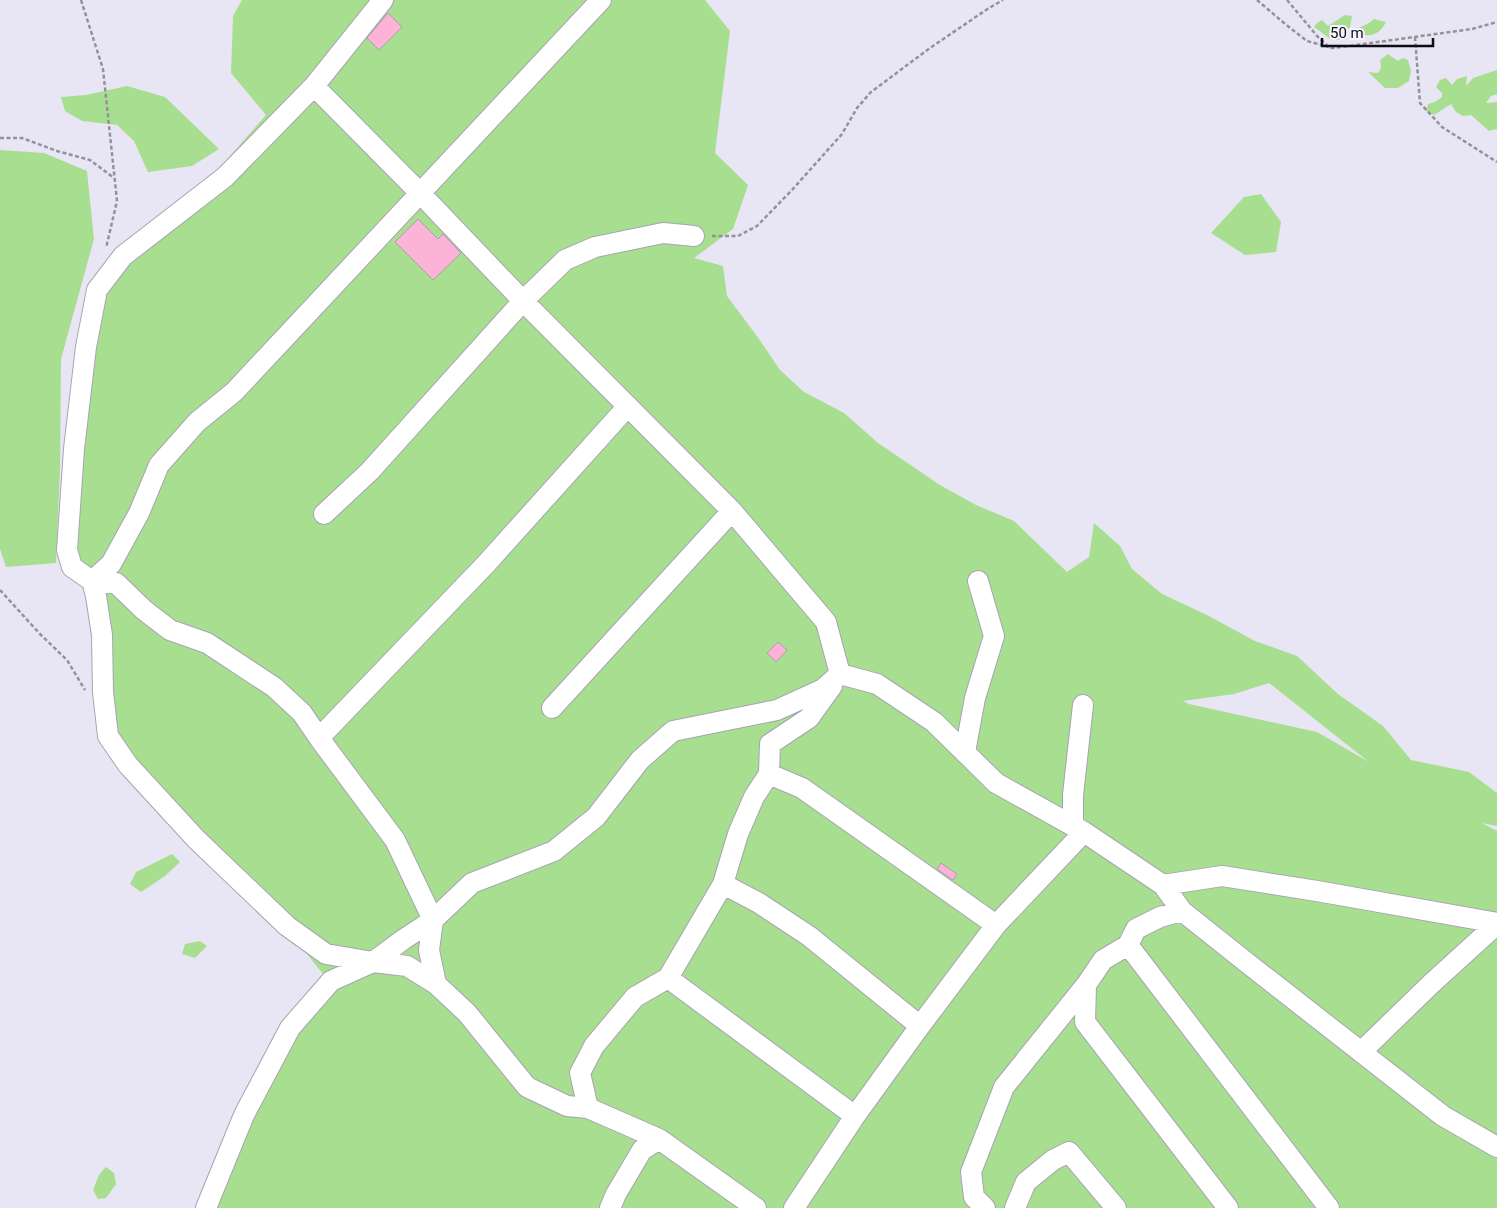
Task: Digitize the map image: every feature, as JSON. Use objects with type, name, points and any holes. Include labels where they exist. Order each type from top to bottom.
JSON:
[{"type":"lane","points":[[383,0],[314,86],[225,177],[123,256],[97,290],[86,347],[74,449],[67,550],[72,567],[92,581],[116,583],[144,610],[170,630],[207,643],[274,687],[302,714],[395,840],[433,920],[429,950],[436,984]]},
{"type":"lane","points":[[92,581],[112,564],[139,513],[159,465],[197,422],[234,392],[601,0]]},
{"type":"lane","points":[[314,86],[523,301],[732,511],[826,622],[840,674]]},
{"type":"lane","points":[[324,514],[370,471],[523,301],[565,260],[595,247],[663,233],[694,236]]},
{"type":"lane","points":[[320,738],[486,564],[628,406]]},
{"type":"lane","points":[[552,708],[732,511]]},
{"type":"lane","points":[[92,581],[102,635],[103,692],[108,736],[128,765],[196,839],[287,926],[326,954],[407,966],[436,984],[467,1014],[527,1087],[567,1106],[588,1108],[660,1139],[756,1208]]},
{"type":"lane","points":[[965,752],[975,698],[994,636],[978,581]]},
{"type":"lane","points":[[840,674],[877,684],[934,722],[996,783],[1078,828],[1163,885],[1182,911],[1443,1116],[1497,1147]]},
{"type":"lane","points":[[588,1108],[580,1073],[594,1046],[635,997],[668,978],[723,884],[738,834],[754,796],[769,774],[770,744],[809,718],[840,674]]},
{"type":"lane","points":[[206,1208],[244,1116],[290,1028],[331,981],[373,962],[433,920],[472,883],[554,851],[596,817],[640,760],[673,731],[777,710],[822,689],[840,674]]},
{"type":"lane","points":[[794,1208],[855,1116],[920,1026],[996,925],[1078,828],[1073,795],[1083,705]]},
{"type":"lane","points":[[769,774],[802,788],[996,925]]},
{"type":"lane","points":[[1163,885],[1222,876],[1497,923]]},
{"type":"lane","points":[[723,884],[759,903],[809,936],[920,1026]]},
{"type":"lane","points":[[985,1208],[974,1197],[972,1172],[1004,1087],[1086,985],[1103,960],[1128,945],[1136,929],[1160,917],[1182,911]]},
{"type":"lane","points":[[1362,1052],[1497,923]]},
{"type":"lane","points":[[1128,945],[1329,1208]]},
{"type":"lane","points":[[668,978],[855,1116]]},
{"type":"lane","points":[[1086,985],[1085,1022],[1228,1208]]},
{"type":"lane","points":[[610,1208],[616,1194],[642,1150],[660,1139]]},
{"type":"lane","points":[[1015,1208],[1026,1182],[1053,1160],[1069,1152],[1116,1208]]},
{"type":"path","points":[[81,0],[103,69],[117,201],[104,256]]},
{"type":"path","points":[[694,236],[738,236],[757,226],[842,134],[857,108],[871,92],[930,48],[1003,0]]},
{"type":"path","points":[[1257,0],[1307,41],[1330,48],[1472,29],[1497,22]]},
{"type":"path","points":[[1287,0],[1318,37],[1330,48]]},
{"type":"path","points":[[1415,37],[1420,103],[1442,126],[1497,162]]},
{"type":"path","points":[[0,138],[22,138],[57,151],[90,160],[114,179]]},
{"type":"path","points":[[0,590],[40,634],[67,660],[87,693]]},
{"type":"green space","points":[[242,0],[705,0],[730,31],[715,153],[748,185],[733,229],[694,258],[723,266],[727,296],[780,370],[804,392],[844,413],[878,443],[940,485],[976,505],[1014,521],[1067,572],[1089,557],[1094,523],[1120,546],[1132,569],[1162,594],[1207,615],[1255,641],[1297,656],[1338,694],[1383,726],[1411,760],[1469,772],[1497,793],[1497,826],[1482,823],[1497,831],[1497,1208],[200,1208],[296,1007],[323,974],[287,929],[102,739],[92,592],[68,568],[89,287],[209,180],[266,115],[231,73],[233,16]],"holes":[[[1269,683],[1369,762],[1317,732],[1189,704],[1183,701],[1234,694]]]},
{"type":"green space","points":[[1345,15],[1352,16],[1350,27],[1339,40],[1329,38],[1314,27],[1322,20],[1328,26]]},
{"type":"green space","points":[[1374,19],[1386,22],[1376,33],[1364,35],[1354,32],[1369,23]]},
{"type":"green space","points":[[1388,54],[1398,61],[1403,58],[1408,60],[1411,71],[1409,81],[1398,88],[1385,88],[1368,72],[1378,73],[1381,68],[1380,60]]},
{"type":"green space","points":[[1497,70],[1497,94],[1491,96],[1486,103],[1497,102],[1497,129],[1489,131],[1471,115],[1463,116],[1456,112],[1451,104],[1434,115],[1426,111],[1428,104],[1442,97],[1442,93],[1436,87],[1440,80],[1446,78],[1452,85],[1457,79],[1467,76],[1466,86],[1473,78]]},
{"type":"green space","points":[[127,86],[165,97],[219,149],[192,166],[148,172],[134,141],[117,125],[82,121],[65,111],[61,97],[86,95]]},
{"type":"green space","points":[[0,150],[44,153],[87,171],[94,239],[61,359],[60,469],[56,563],[6,567],[0,549]]},
{"type":"green space","points":[[1261,194],[1281,222],[1276,252],[1245,255],[1211,233],[1244,197]]},
{"type":"green space","points":[[172,854],[180,862],[165,876],[141,892],[130,884],[136,872]]},
{"type":"green space","points":[[200,941],[207,946],[195,958],[182,954],[185,944]]},
{"type":"green space","points":[[106,1167],[114,1173],[116,1184],[106,1198],[98,1199],[93,1190],[99,1175]]},
{"type":"building","points":[[388,13],[402,27],[379,50],[367,38]]},
{"type":"building","points":[[418,219],[438,239],[443,234],[461,253],[433,280],[395,242]]},
{"type":"building","points":[[778,642],[787,650],[776,662],[767,653]]},
{"type":"building","points":[[941,863],[957,874],[953,880],[937,869]]}]
